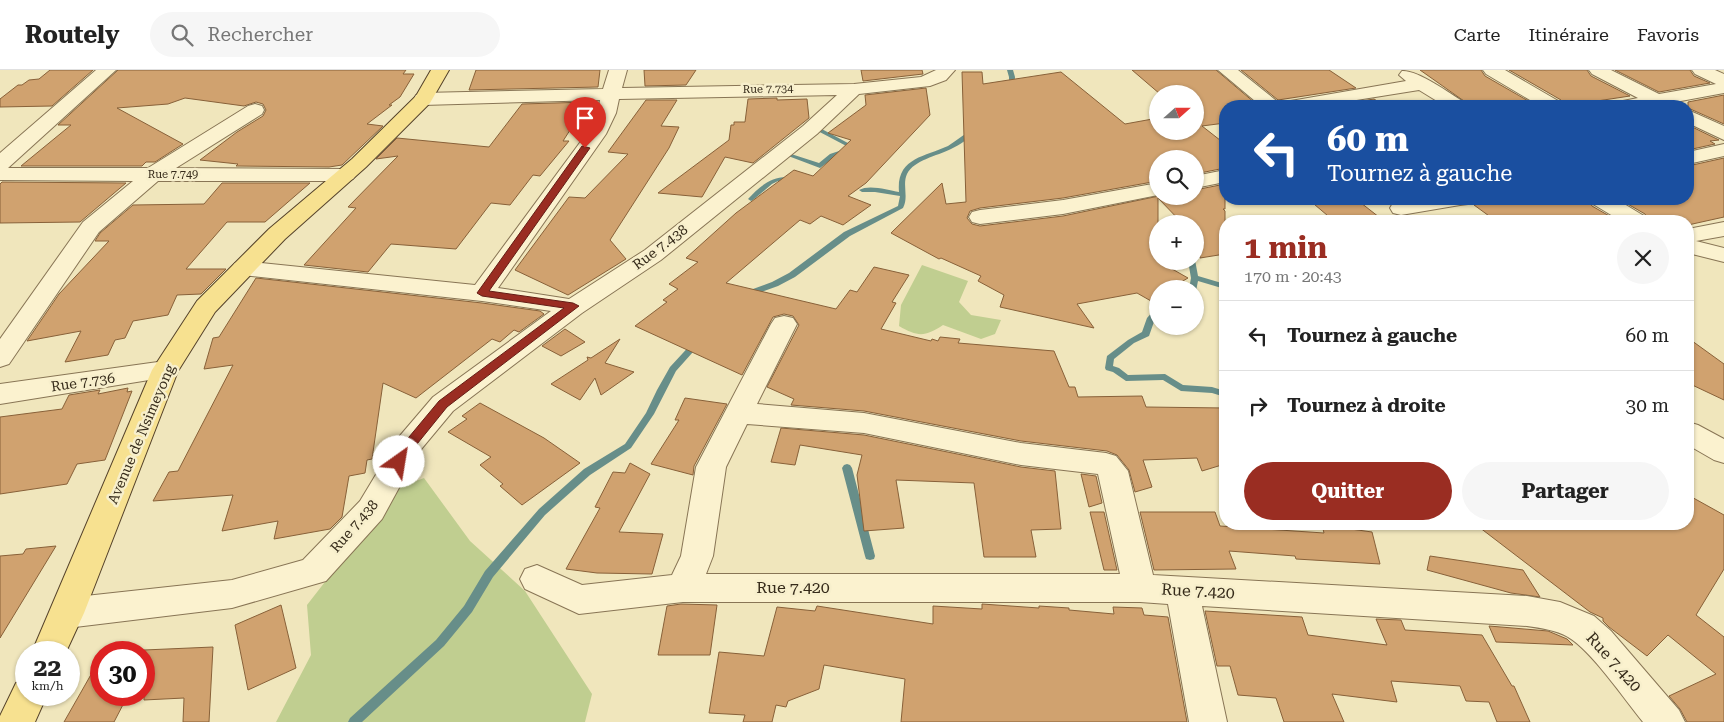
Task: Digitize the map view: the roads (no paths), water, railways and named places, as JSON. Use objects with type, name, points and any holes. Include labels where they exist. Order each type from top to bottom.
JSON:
[{"type":"main road","name":"Avenue de Nsimeyong","points":[[53,641],[67,613],[165,370],[206,307],[278,234],[346,175],[423,99],[440,70]]},
{"type":"main road","points":[[16,722],[24,706]]},
{"type":"street","points":[[0,164],[107,70]]},
{"type":"street","points":[[482,293],[596,134],[607,113],[618,70]]},
{"type":"street","points":[[782,70],[783,89]]},
{"type":"street","name":"Rue 7.734","points":[[423,99],[783,89],[854,89],[924,82],[940,76],[946,70]]},
{"type":"street","points":[[1227,70],[1264,100]]},
{"type":"street","points":[[1401,70],[1448,100]]},
{"type":"street","points":[[1492,70],[1543,100]]},
{"type":"street","points":[[1598,70],[1655,100]]},
{"type":"street","points":[[1701,70],[1724,81]]},
{"type":"street","points":[[1323,100],[1423,84]]},
{"type":"street","points":[[1674,100],[1724,88]]},
{"type":"street","name":"Rue 7.438","points":[[67,613],[232,594],[314,571],[371,510],[408,446],[443,404],[573,306],[653,255],[810,130],[854,89]]},
{"type":"street","points":[[0,358],[91,227],[153,174],[255,110]]},
{"type":"street","points":[[1694,119],[1724,134]]},
{"type":"street","points":[[1694,157],[1724,150]]},
{"type":"street","name":"Rue 7.749","points":[[0,174],[346,175]]},
{"type":"street","points":[[1204,180],[1219,177]]},
{"type":"street","points":[[980,217],[1063,207],[1149,191]]},
{"type":"street","points":[[1402,210],[1428,205]]},
{"type":"street","points":[[1611,205],[1626,215]]},
{"type":"street","points":[[1694,235],[1724,229]]},
{"type":"street","points":[[1694,249],[1721,261]]},
{"type":"street","points":[[243,268],[482,293],[573,306]]},
{"type":"street","points":[[683,588],[697,556],[711,467],[784,324]]},
{"type":"street","name":"Rue 7.736","points":[[0,394],[165,370]]},
{"type":"street","points":[[739,413],[864,424],[1021,454],[1106,464],[1113,471],[1140,588]]},
{"type":"street","points":[[1694,435],[1724,452]]},
{"type":"street","name":"Rue 7.420","points":[[537,579],[579,600],[683,588],[1140,588],[1527,611],[1560,617],[1582,627],[1600,642],[1666,722]]},
{"type":"street","points":[[1182,590],[1208,722]]},
{"type":"waterway","points":[[1010,70],[1012,89]]},
{"type":"waterway","points":[[816,128],[856,149]]},
{"type":"waterway","points":[[903,195],[902,177],[908,168],[919,160],[954,145],[973,131]]},
{"type":"waterway","points":[[786,154],[820,166],[836,153],[849,152]]},
{"type":"waterway","points":[[751,199],[777,179],[786,179],[790,185]]},
{"type":"waterway","points":[[862,190],[875,190],[903,195]]},
{"type":"waterway","points":[[745,295],[775,284],[792,275],[847,234],[901,207],[903,195]]},
{"type":"waterway","points":[[1194,270],[1195,280]]},
{"type":"waterway","points":[[1195,277],[1219,285]]},
{"type":"waterway","points":[[1149,324],[1146,334],[1140,336],[1110,358],[1109,368],[1116,370],[1126,378],[1165,377],[1181,388],[1219,392]]},
{"type":"waterway","points":[[354,722],[440,643],[468,609],[489,574],[542,512],[587,472],[628,446],[650,414],[673,369],[697,343]]},
{"type":"waterway","points":[[847,468],[870,556]]}]
